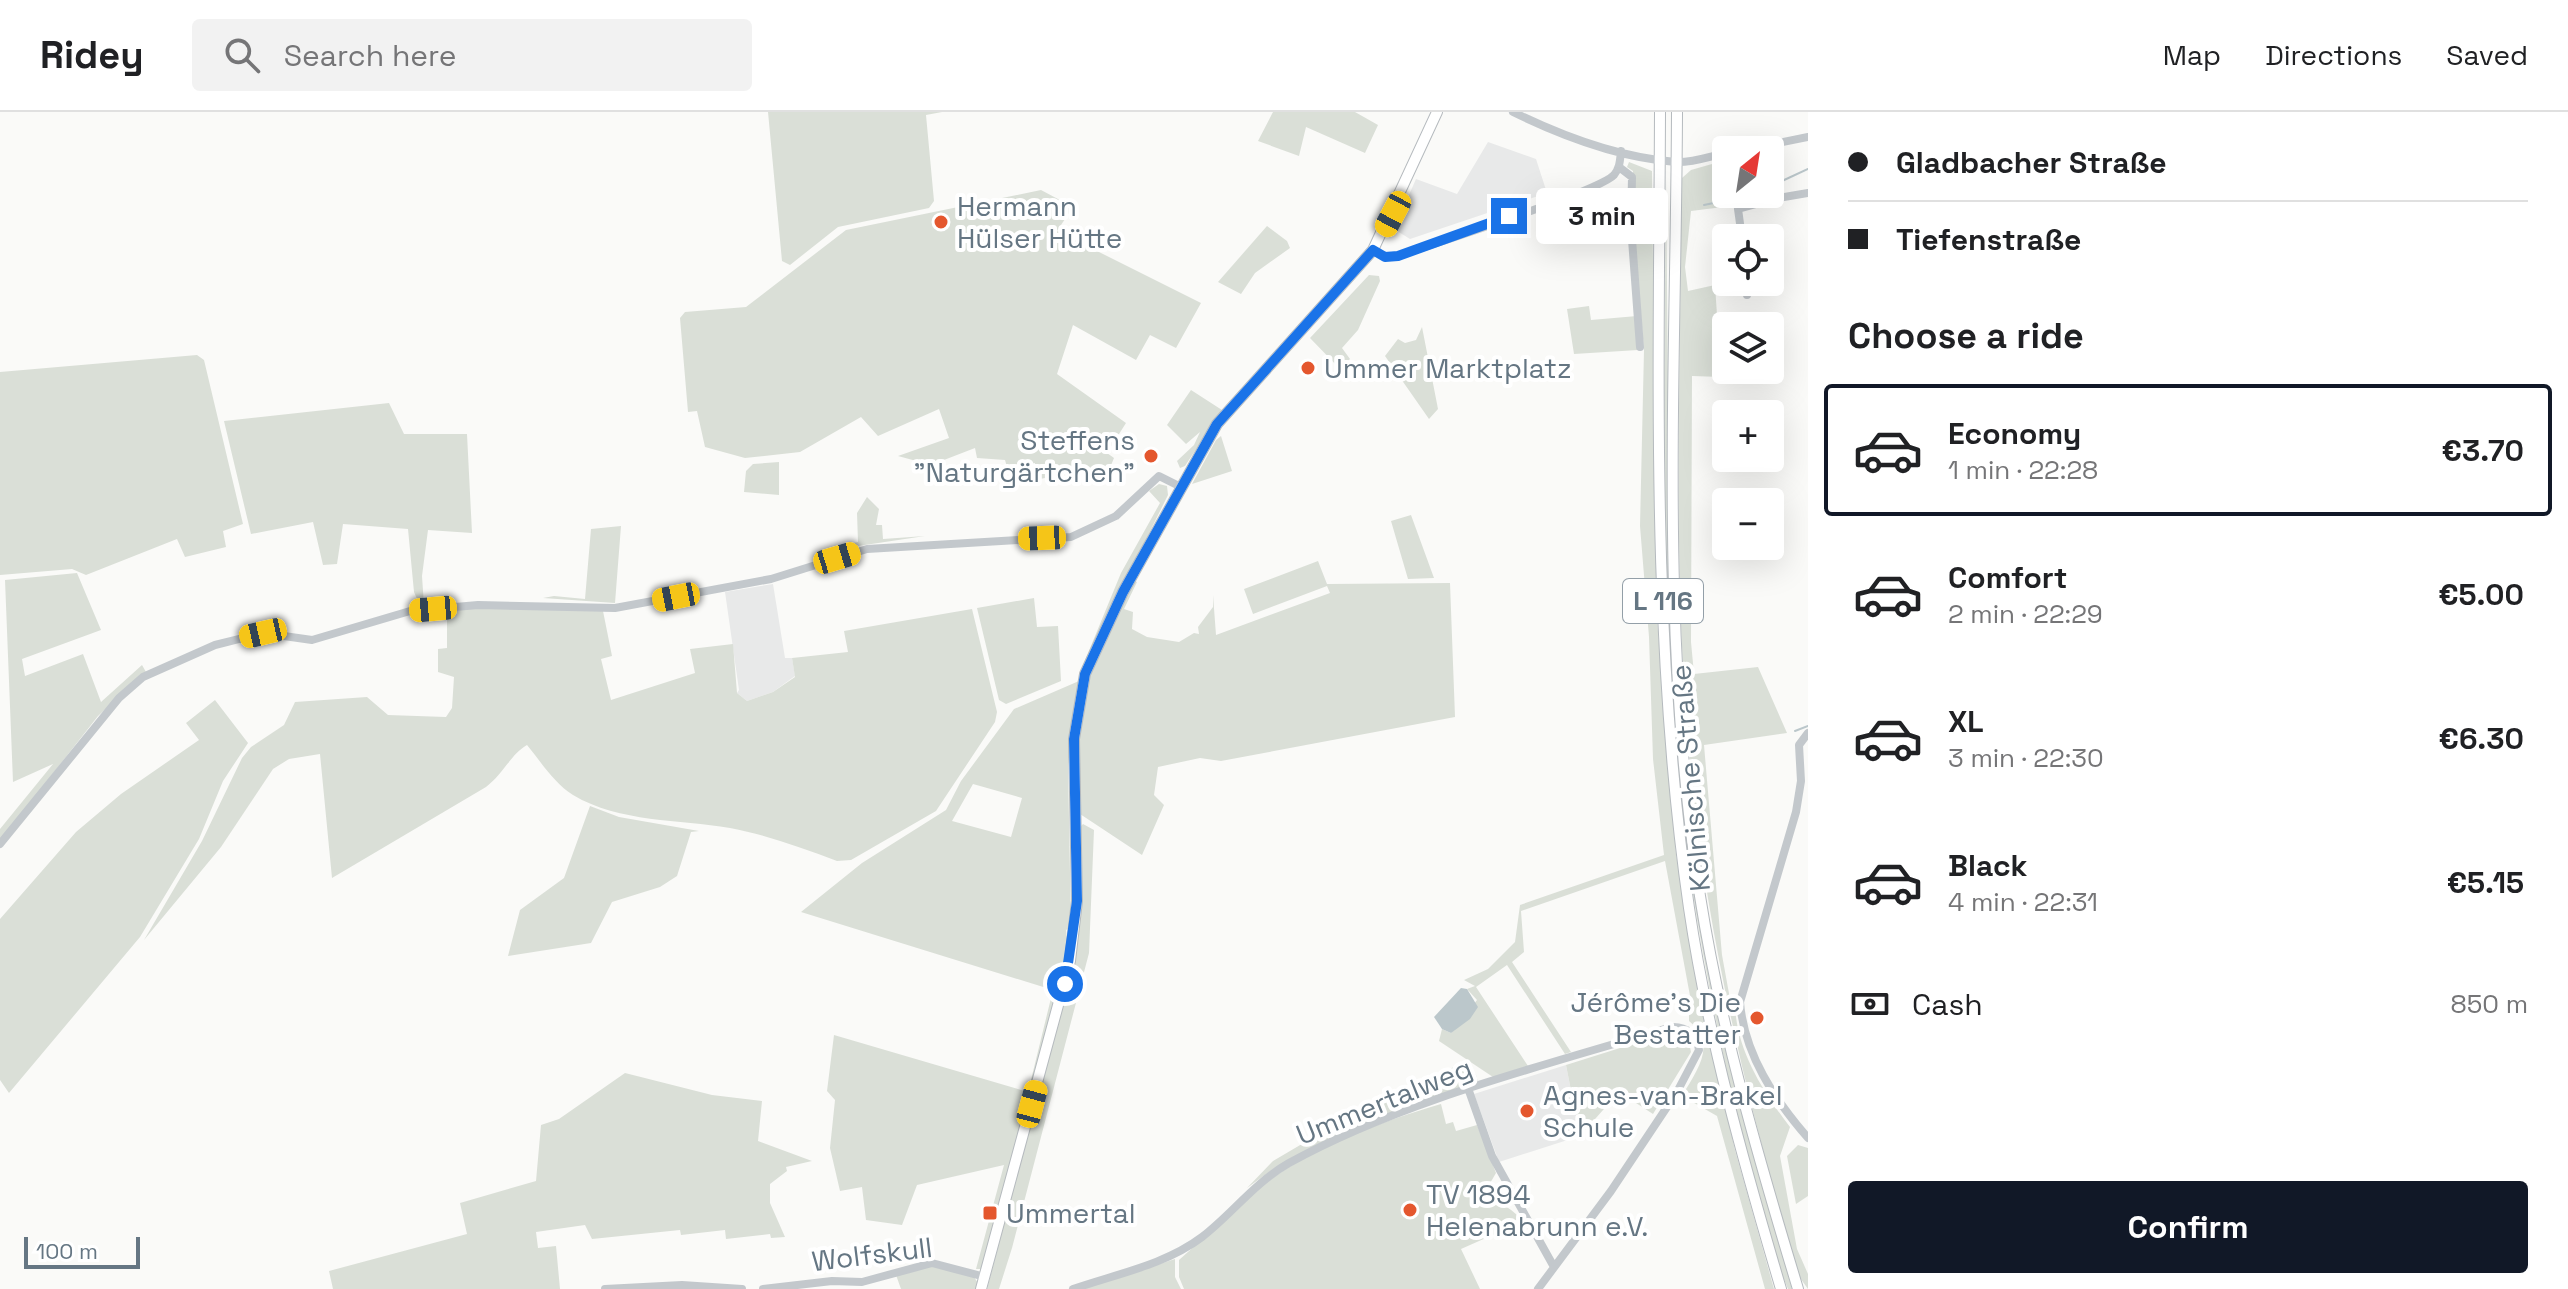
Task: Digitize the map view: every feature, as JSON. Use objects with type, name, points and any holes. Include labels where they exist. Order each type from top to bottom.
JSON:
[{"type":"main road","points":[[981,1289],[1070,961],[1077,901],[1074,739],[1085,674],[1123,592],[1223,416],[1373,250],[1437,112]]},
{"type":"main road","name":"Kölnische Straße","points":[[1660,112],[1663,625],[1671,758],[1690,909],[1715,1039],[1740,1149],[1781,1289]]},
{"type":"main road","name":"Kölnische Straße","points":[[1677,112],[1673,548],[1685,757],[1700,896],[1731,1053],[1798,1289]]},
{"type":"street","points":[[1513,112],[1621,151],[1677,162],[1712,156]]},
{"type":"street","points":[[1784,142],[1808,137]]},
{"type":"street","points":[[1373,250],[1385,257],[1398,256],[1580,191],[1612,177],[1619,167],[1621,151]]},
{"type":"street","points":[[1619,167],[1632,177],[1631,226],[1640,347]]},
{"type":"street","points":[[1784,197],[1808,193]]},
{"type":"street","points":[[0,844],[119,698],[143,677],[215,645],[263,633],[312,640],[410,611],[518,605],[615,608],[771,579],[867,549],[1071,537],[1116,516],[1159,476],[1181,487]]},
{"type":"street","points":[[1808,733],[1799,745],[1801,781],[1796,812],[1740,1002],[1742,1020],[1763,1076],[1808,1138]]},
{"type":"street","name":"Ummertalweg","points":[[1073,1289],[1177,1254],[1204,1236],[1245,1195],[1287,1164],[1345,1136],[1469,1091],[1671,1027],[1682,1027],[1692,1033],[1698,1044],[1698,1055],[1611,1191],[1554,1267]]},
{"type":"street","points":[[1469,1091],[1492,1156],[1554,1267],[1538,1289]]},
{"type":"street","name":"Wolfskull","points":[[763,1289],[832,1281],[862,1282],[932,1263],[985,1277]]},
{"type":"street","points":[[605,1289],[682,1285],[742,1289]]},
{"type":"shaded area","points":[[768,112],[942,112],[926,115],[934,201],[929,208],[838,227],[790,265],[782,261]]},
{"type":"shaded area","points":[[1273,112],[1355,112],[1378,125],[1365,153],[1306,127],[1299,156],[1258,141]]},
{"type":"shaded area","points":[[1488,142],[1536,159],[1547,193],[1410,239],[1394,229],[1416,179],[1457,194]]},
{"type":"shaded area","points":[[1629,162],[1652,171],[1657,619],[1676,854],[1696,977],[1735,1150],[1774,1289],[1765,1289],[1717,1116],[1682,1096],[1698,1067],[1703,1048],[1698,1030],[1689,1021],[1689,1014],[1693,1012],[1665,861],[1521,911],[1524,952],[1512,962],[1571,1052],[1565,1054],[1507,965],[1476,987],[1528,1066],[1493,1077],[1439,1041],[1442,1029],[1451,1033],[1477,1000],[1467,989],[1475,986],[1464,980],[1488,969],[1515,942],[1520,905],[1664,855],[1653,759],[1649,637],[1640,526],[1644,350],[1633,224],[1633,171],[1627,167]]},
{"type":"shaded area","points":[[1712,164],[1712,208],[1715,208],[1691,211],[1685,267],[1688,291],[1712,286],[1717,312],[1712,312],[1712,377],[1692,376],[1691,642],[1694,674],[1758,667],[1787,733],[1704,745],[1722,955],[1745,1053],[1770,1099],[1790,1127],[1780,1156],[1797,1249],[1808,1274],[1808,1289],[1798,1275],[1748,1092],[1709,907],[1692,781],[1685,707],[1679,559],[1681,189],[1682,178],[1691,170]]},
{"type":"shaded area","points":[[1666,177],[1670,604],[1679,757],[1706,951],[1721,1029],[1792,1289],[1788,1289],[1768,1236],[1739,1124],[1703,952],[1680,796],[1670,685],[1665,540]]},
{"type":"shaded area","points":[[1041,190],[1073,207],[1057,231],[1201,303],[1176,348],[1150,335],[1136,360],[1073,325],[1057,374],[1126,423],[1107,453],[1114,458],[1107,475],[1099,467],[1035,480],[1035,463],[1007,467],[1005,460],[977,458],[975,448],[931,465],[898,456],[949,438],[939,409],[878,436],[861,417],[800,452],[745,458],[705,447],[697,411],[688,412],[680,318],[685,312],[746,307],[846,230]]},
{"type":"shaded area","points":[[1594,193],[1592,209],[1628,213],[1629,225],[1581,223],[1578,198]]},
{"type":"shaded area","points":[[1267,226],[1287,241],[1290,248],[1255,273],[1241,294],[1218,282]]},
{"type":"shaded area","points":[[1369,275],[1379,276],[1380,281],[1358,330],[1342,348],[1350,359],[1340,369],[1310,338]]},
{"type":"shaded area","points":[[1589,306],[1591,320],[1637,316],[1638,350],[1574,354],[1567,309]]},
{"type":"shaded area","points":[[1422,327],[1438,409],[1429,419],[1385,356],[1398,339],[1405,343],[1416,340]]},
{"type":"shaded area","points":[[197,355],[204,360],[243,524],[223,531],[226,547],[185,557],[177,539],[86,575],[72,569],[0,575],[0,372]]},
{"type":"shaded area","points":[[1191,390],[1222,410],[1185,466],[1180,468],[1177,461],[1194,445],[1200,432],[1186,444],[1167,425]]},
{"type":"shaded area","points":[[389,403],[404,434],[467,434],[472,533],[428,530],[422,576],[424,606],[420,606],[414,592],[408,529],[343,524],[337,564],[323,565],[313,522],[251,534],[224,421]]},
{"type":"shaded area","points":[[1221,436],[1232,471],[1192,484],[1216,440]]},
{"type":"shaded area","points":[[779,462],[779,495],[744,492],[746,471],[753,464]]},
{"type":"shaded area","points":[[1159,484],[1167,486],[1168,495],[1081,670],[1121,573],[1160,503],[1149,491]]},
{"type":"shaded area","points":[[867,497],[879,509],[876,525],[882,525],[883,539],[925,536],[858,546],[817,558],[816,552],[858,542],[857,513]]},
{"type":"shaded area","points":[[1411,515],[1434,578],[1408,579],[1391,521]]},
{"type":"shaded area","points":[[621,526],[615,603],[543,598],[585,599],[591,529]]},
{"type":"shaded area","points":[[1318,561],[1327,584],[1450,583],[1455,717],[1221,761],[1200,758],[1158,767],[1154,795],[1164,805],[1142,855],[1077,812],[1078,740],[1087,687],[1101,648],[1133,580],[1137,582],[1124,609],[1133,612],[1132,629],[1147,637],[1179,642],[1194,633],[1199,634],[1198,627],[1213,607],[1213,595],[1216,635],[1330,593],[1327,586],[1253,614],[1244,589]]},
{"type":"shaded area","points":[[77,573],[101,630],[22,659],[25,676],[83,654],[101,702],[142,665],[146,672],[98,716],[0,841],[0,829],[53,764],[13,782],[5,580]]},
{"type":"shaded area","points":[[773,584],[785,658],[792,658],[795,676],[773,692],[747,701],[737,693],[725,592]]},
{"type":"shaded area","points":[[1034,598],[1037,627],[1058,626],[1061,681],[1006,704],[999,700],[977,608]]},
{"type":"shaded area","points":[[478,608],[603,611],[612,656],[601,659],[611,700],[695,673],[690,649],[733,644],[737,693],[747,701],[773,692],[795,677],[792,658],[848,652],[844,631],[972,609],[997,712],[995,722],[936,811],[851,860],[837,861],[744,831],[650,819],[591,804],[560,785],[527,745],[486,787],[332,878],[320,754],[289,759],[273,769],[221,847],[144,940],[202,841],[242,758],[251,747],[284,725],[295,702],[367,697],[388,715],[446,717],[452,708],[454,677],[438,672],[438,649],[447,648],[447,614],[414,615]]},
{"type":"shaded area","points":[[1079,681],[1068,765],[1071,927],[1066,930],[1065,968],[1055,1014],[1029,1099],[1026,1100],[1027,1111],[981,1269],[976,1269],[1004,1165],[917,1185],[902,1225],[866,1220],[862,1187],[840,1191],[830,1148],[835,1100],[827,1091],[834,1035],[1028,1092],[1053,990],[801,912],[862,863],[946,810],[961,781],[1014,709]],"holes":[[[973,784],[1022,798],[1011,837],[952,821]]]},
{"type":"shaded area","points":[[215,700],[248,743],[223,781],[199,839],[140,937],[9,1093],[0,1080],[0,919],[76,832],[121,794],[199,740],[186,723]]},
{"type":"shaded area","points":[[590,806],[619,817],[699,831],[691,832],[677,876],[660,887],[612,902],[591,943],[508,956],[520,910],[564,878]]},
{"type":"shaded area","points":[[1083,824],[1094,830],[1089,953],[1012,1248],[999,1289],[987,1289],[1078,943],[1082,895],[1079,828]]},
{"type":"shaded area","points":[[1461,988],[1467,989],[1478,1007],[1470,1019],[1451,1033],[1442,1029],[1434,1017]]},
{"type":"shaded area","points":[[1674,1031],[1688,1038],[1691,1052],[1653,1114],[1619,1092],[1580,1136],[1566,1065]]},
{"type":"shaded area","points":[[1462,1063],[1476,1075],[1478,1082],[1273,1169],[1247,1188],[1273,1161],[1309,1137]]},
{"type":"shaded area","name":"Agnes-van-Brakel Schule","points":[[1566,1065],[1580,1136],[1499,1162],[1474,1094]]},
{"type":"shaded area","points":[[625,1073],[712,1095],[762,1101],[758,1141],[812,1161],[786,1167],[787,1171],[770,1184],[770,1203],[785,1237],[771,1238],[770,1234],[726,1239],[725,1230],[681,1235],[680,1230],[592,1239],[585,1225],[536,1232],[538,1248],[556,1246],[560,1289],[333,1289],[329,1271],[467,1234],[460,1203],[536,1181],[541,1125],[559,1119]]},
{"type":"shaded area","name":"TV 1894 Helenabrunn e.V.","points":[[1441,1104],[1446,1124],[1453,1122],[1456,1131],[1477,1125],[1496,1173],[1489,1185],[1491,1192],[1522,1222],[1461,1249],[1480,1289],[1184,1289],[1179,1277],[1179,1260],[1262,1186],[1302,1159],[1347,1137]]},
{"type":"shaded area","points":[[1798,1145],[1808,1148],[1808,1196],[1796,1204],[1787,1156]]},
{"type":"shaded area","points":[[1175,1259],[1175,1277],[1181,1289],[1083,1289]]},
{"type":"shaded area","points":[[928,1265],[974,1277],[978,1283],[976,1289],[901,1289],[896,1275]]},
{"type":"waterway","points":[[1784,180],[1808,169]]},
{"type":"waterway","points":[[1704,205],[1712,203]]},
{"type":"waterway","points":[[1586,208],[1627,217]]},
{"type":"waterway","points":[[1795,731],[1808,726]]},
{"type":"place","name":"Hermann Hülser Hütte","points":[[941,222]]},
{"type":"place","name":"Ummer Marktplatz","points":[[1308,368]]},
{"type":"place","name":"Steffens \"Naturgärtchen\"","points":[[1151,456]]},
{"type":"place","name":"Jérôme's Die Bestatter","points":[[1757,1018]]},
{"type":"place","name":"Agnes-van-Brakel Schule","points":[[1527,1111]]},
{"type":"place","name":"TV 1894 Helenabrunn e.V.","points":[[1410,1210]]},
{"type":"place","name":"Ummertal","points":[[990,1213]]},
{"type":"route","points":[[1065,984],[1075,932],[1077,901],[1072,799],[1074,739],[1085,674],[1123,592],[1217,424],[1329,303],[1373,250],[1385,257],[1398,256],[1509,216]]}]
